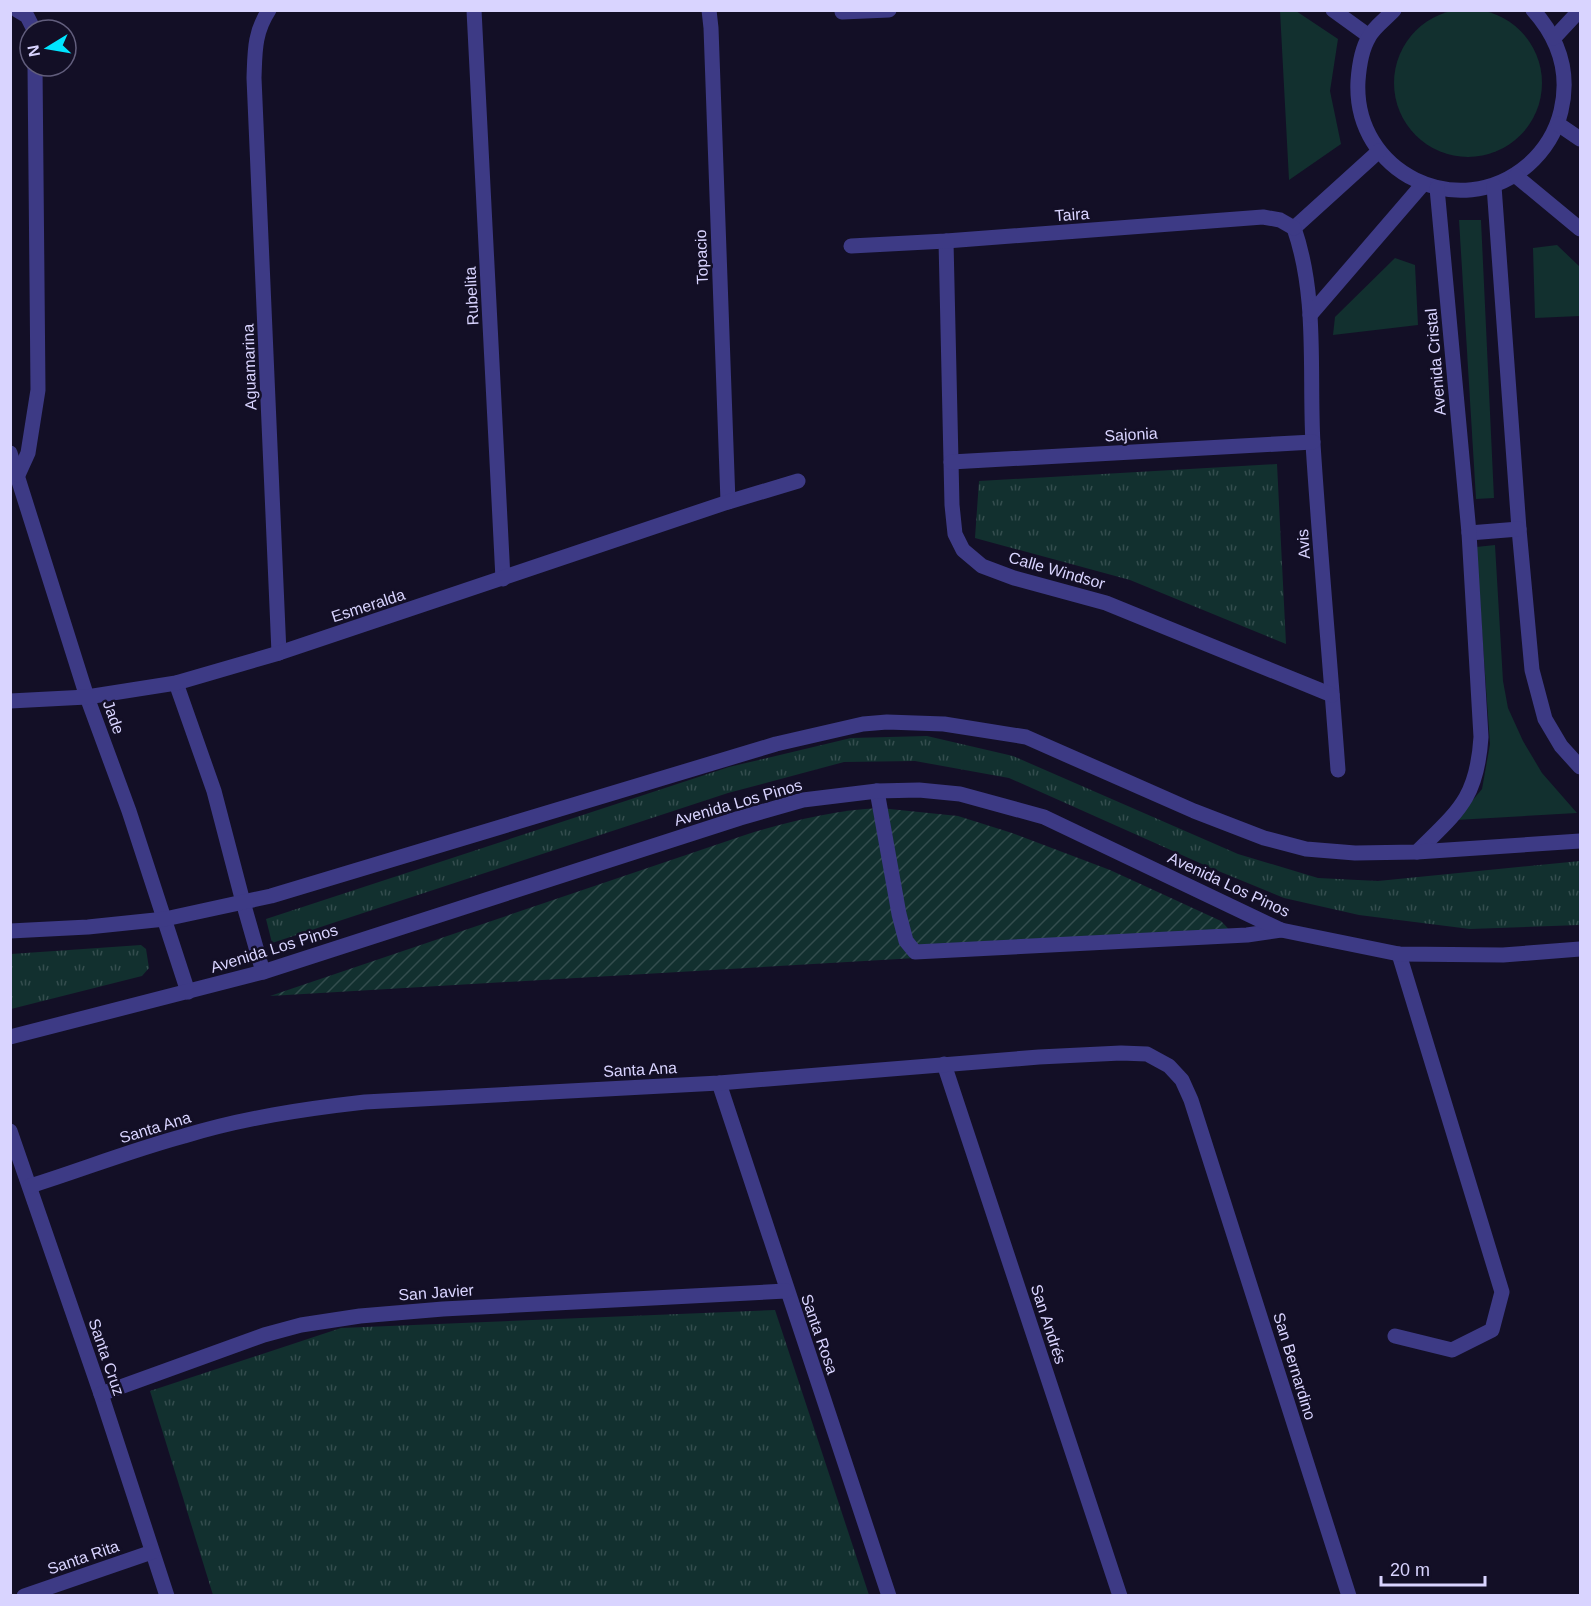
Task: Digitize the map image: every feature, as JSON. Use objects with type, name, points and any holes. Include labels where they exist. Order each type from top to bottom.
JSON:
[{"type":"street","name":"Aguamarina","points":[[269,10],[261,23],[255,45],[255,78],[279,653]]},
{"type":"street","name":"Rubelita","points":[[474,10],[503,579]]},
{"type":"street","name":"Topacio","points":[[709,10],[728,502]]},
{"type":"street","points":[[842,12],[889,10]]},
{"type":"street","points":[[1333,10],[1369,36]]},
{"type":"street","points":[[1394,10],[1369,36],[1359,65],[1357,95],[1364,124],[1379,151],[1398,170],[1430,186],[1466,191],[1494,186],[1516,176],[1541,153],[1558,124],[1565,95],[1563,66],[1554,38],[1533,10]]},
{"type":"street","points":[[1554,38],[1580,10]]},
{"type":"street","points":[[18,475],[28,453],[38,390],[35,78]]},
{"type":"street","points":[[1558,124],[1581,139]]},
{"type":"street","points":[[1294,228],[1379,151]]},
{"type":"street","points":[[1516,176],[1581,229]]},
{"type":"street","points":[[1310,315],[1430,186]]},
{"type":"street","name":"Avenida Cristal","points":[[1417,852],[1466,800],[1478,768],[1481,737],[1469,533],[1430,186]]},
{"type":"street","points":[[1494,186],[1519,529],[1532,670],[1537,696],[1545,719],[1561,746],[1581,767]]},
{"type":"street","name":"Taira","points":[[851,246],[1263,217],[1280,220],[1294,228]]},
{"type":"street","name":"Avis","points":[[1294,228],[1306,273],[1310,315],[1313,442],[1338,770]]},
{"type":"street","name":"Calle Windsor","points":[[946,241],[951,462],[955,534],[963,550],[982,566],[1014,578],[1106,603],[1332,695]]},
{"type":"street","name":"Sajonia","points":[[951,462],[1313,442]]},
{"type":"street","name":"Jade","points":[[10,453],[87,697],[129,811],[188,992]]},
{"type":"street","name":"Esmeralda","points":[[10,701],[87,697],[176,683],[279,653],[728,502],[798,481]]},
{"type":"street","points":[[1469,533],[1519,529]]},
{"type":"street","points":[[176,683],[214,791],[263,972]]},
{"type":"street","points":[[10,931],[88,927],[165,919],[243,902],[776,744],[863,724],[887,722],[944,724],[1026,738],[1194,811],[1264,838],[1292,846],[1336,852],[1417,852],[1581,841]]},
{"type":"street","points":[[877,790],[899,914],[906,941],[915,952],[1247,935],[1281,930]]},
{"type":"street","name":"Avenida Los Pinos","points":[[10,1037],[263,972],[740,818],[803,800],[877,790],[919,790],[960,794],[1044,817],[1281,930],[1399,954],[1503,955],[1581,949]]},
{"type":"street","points":[[1395,1336],[1452,1350],[1492,1330],[1502,1292],[1399,954]]},
{"type":"street","name":"Santa Ana","points":[[30,1186],[183,1136],[289,1111],[365,1102],[718,1083],[1051,1056],[1121,1053],[1147,1054],[1169,1066],[1182,1080],[1208,1147]]},
{"type":"street","name":"San Andrés","points":[[944,1064],[1120,1596]]},
{"type":"street","name":"Santa Rosa","points":[[718,1083],[889,1596]]},
{"type":"street","name":"Santa Cruz","points":[[10,1131],[167,1596]]},
{"type":"street","name":"San Bernardino","points":[[1208,1147],[1349,1596]]},
{"type":"street","name":"San Javier","points":[[101,1395],[264,1335],[301,1325],[442,1309],[786,1291]]},
{"type":"street","name":"Santa Rita","points":[[24,1596],[153,1552]]},
{"type":"green space","points":[[1468,9],[1482,10],[1496,15],[1509,21],[1520,31],[1530,42],[1536,55],[1541,69],[1541,97],[1536,111],[1530,124],[1520,135],[1509,145],[1496,151],[1482,156],[1468,157],[1454,156],[1440,151],[1427,145],[1416,135],[1406,124],[1400,111],[1395,97],[1394,83],[1395,69],[1400,55],[1406,42],[1416,31],[1427,21],[1440,15],[1454,10]]},
{"type":"green space","points":[[1280,11],[1296,11],[1338,39],[1330,91],[1341,144],[1289,180]]},
{"type":"green space","points":[[1459,220],[1481,220],[1494,498],[1476,499]]},
{"type":"green space","points":[[1557,245],[1580,267],[1580,316],[1535,318],[1533,248]]},
{"type":"green space","points":[[1395,258],[1415,265],[1418,325],[1333,335],[1335,317]]},
{"type":"green space","points":[[1277,464],[1286,644],[1130,580],[975,538],[979,481]]},
{"type":"green space","points":[[1495,545],[1503,681],[1508,708],[1523,741],[1542,773],[1577,813],[1456,820],[1482,789],[1490,744],[1476,547]]},
{"type":"green space","points":[[927,736],[1013,756],[1238,854],[1318,878],[1378,881],[1580,861],[1580,925],[1470,929],[1359,915],[1284,898],[1009,778],[915,761],[844,762],[728,793],[272,943],[266,919],[729,767],[851,738]]},
{"type":"green space","points":[[880,808],[958,816],[1012,833],[1110,870],[1221,921],[1238,939],[270,996],[748,834],[813,817]]},
{"type":"green space","points":[[141,945],[146,949],[149,968],[142,976],[11,1009],[11,954]]},
{"type":"green space","points":[[775,1310],[869,1595],[213,1595],[150,1391],[341,1328]]}]
